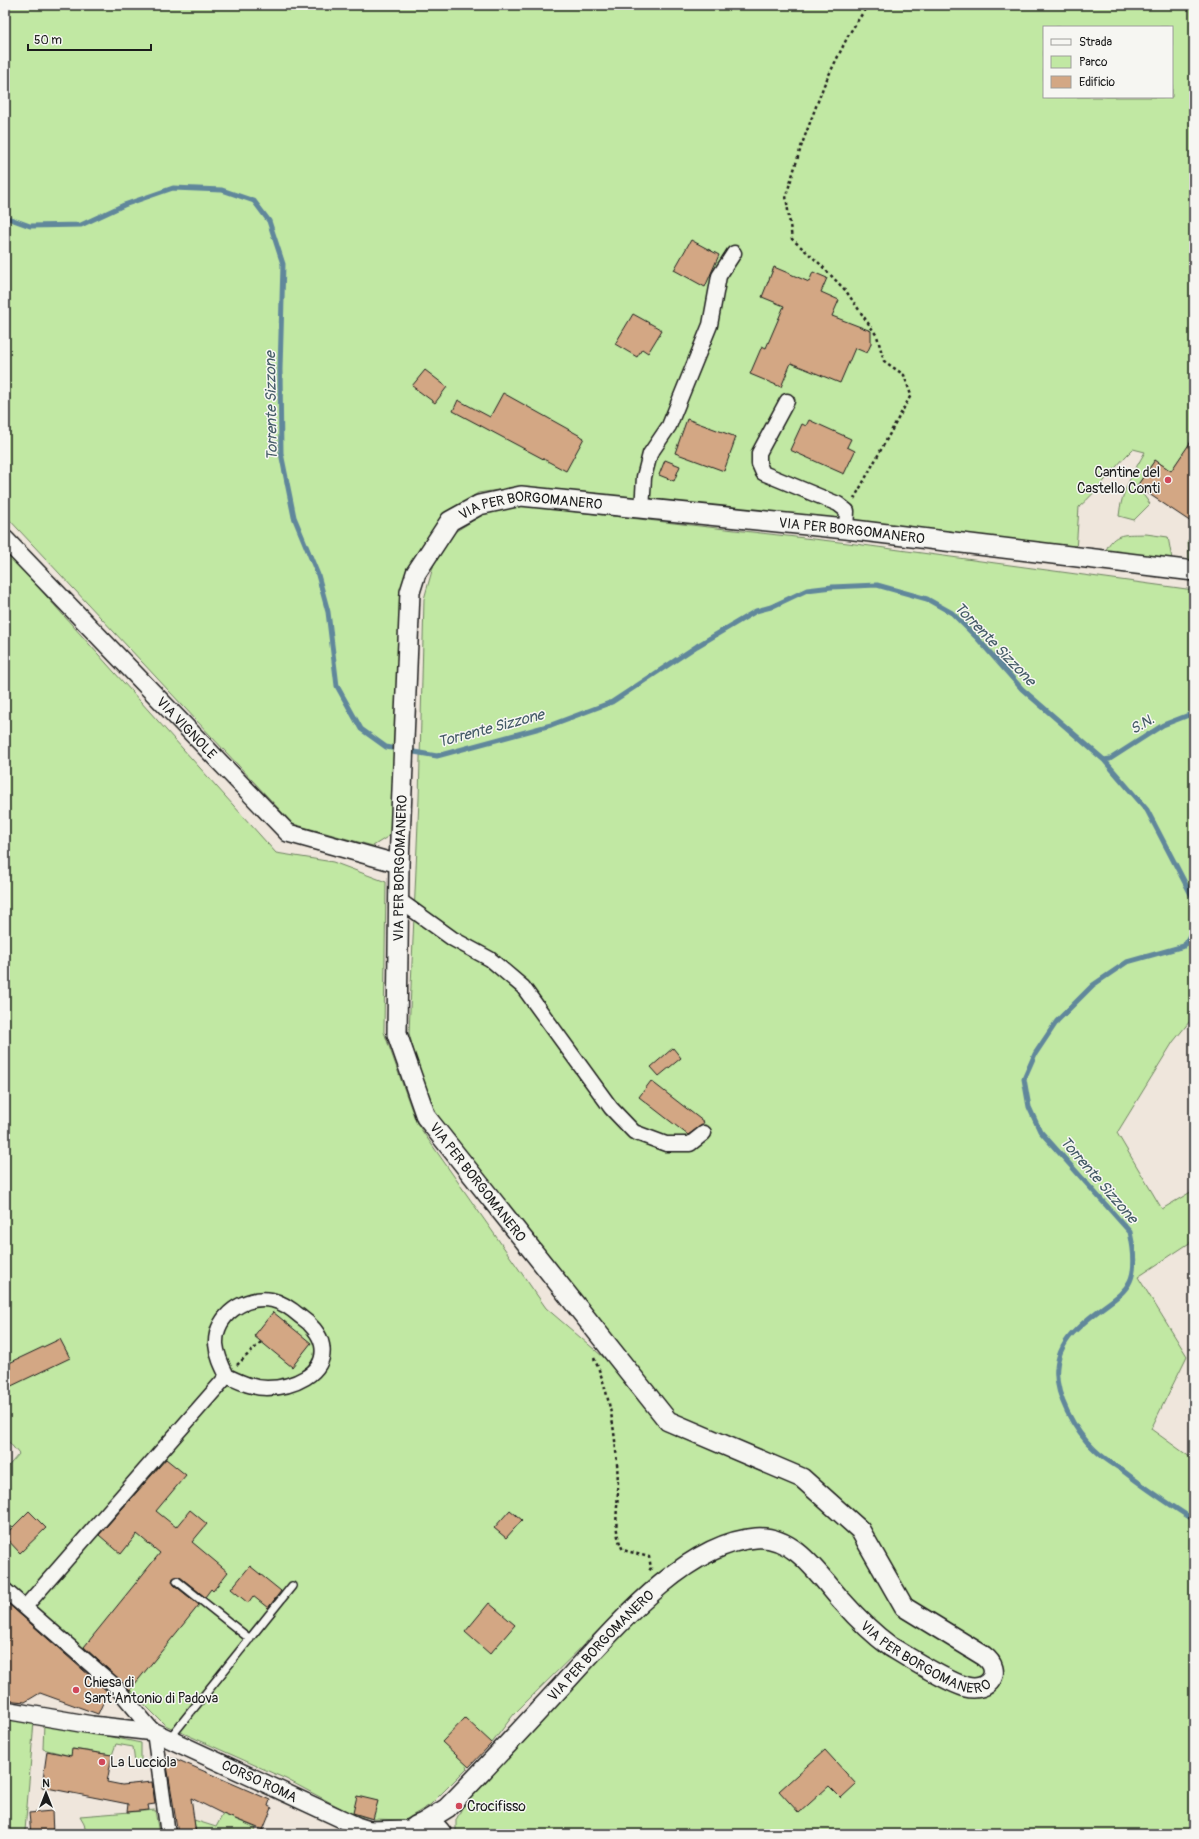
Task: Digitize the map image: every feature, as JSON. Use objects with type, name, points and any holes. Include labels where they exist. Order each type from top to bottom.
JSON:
[{"type":"main road","name":"VIA PER BORGOMANERO","points":[[414,1829],[448,1808],[631,1612],[672,1575],[715,1548],[735,1540],[759,1538],[782,1543],[800,1554],[868,1629],[890,1646],[954,1681],[965,1686],[976,1688],[984,1687],[992,1678],[994,1670],[990,1660],[904,1607],[860,1530],[802,1478],[668,1421],[426,1117],[398,1034],[399,864],[404,731],[410,592],[416,573],[450,521],[479,505],[521,496],[642,510],[847,520],[1194,571]]},
{"type":"main road","points":[[443,1834],[448,1808]]},
{"type":"main road","points":[[414,1829],[435,1826],[443,1834]]},
{"type":"street","points":[[642,510],[644,477],[650,454],[669,426],[710,325],[719,276],[734,254]]},
{"type":"street","points":[[787,400],[759,453],[759,464],[763,474],[838,504],[847,520]]},
{"type":"street","name":"VIA VIGNOLE","points":[[5,539],[288,833],[399,864]]},
{"type":"street","points":[[399,900],[453,939],[490,959],[523,987],[611,1108],[634,1132],[666,1144],[690,1144],[704,1133]]},
{"type":"street","points":[[253,1300],[273,1300],[294,1312],[312,1325],[322,1345],[320,1363],[307,1378],[289,1385],[267,1388],[245,1385],[227,1376],[220,1363],[216,1344],[220,1324],[233,1308],[253,1300]]},
{"type":"street","points":[[25,1608],[227,1376]]},
{"type":"street","points":[[5,1590],[115,1686],[161,1736],[168,1834]]},
{"type":"street","name":"CORSO ROMA","points":[[5,1710],[161,1736],[365,1830],[382,1834]]},
{"type":"street","name":"CORSO ROMA","points":[[365,1830],[414,1829]]},
{"type":"lane","points":[[177,1581],[250,1639]]},
{"type":"lane","points":[[161,1736],[250,1639],[292,1586]]},
{"type":"path","points":[[847,520],[911,395],[904,375],[884,361],[877,336],[846,292],[819,263],[792,239],[786,196],[802,144],[824,85],[849,34],[868,5]]},
{"type":"path","points":[[227,1376],[260,1342]]},
{"type":"path","points":[[593,1356],[605,1386],[614,1433],[618,1488],[617,1538],[623,1550],[649,1557]]},
{"type":"green space","points":[[5,5],[1194,5],[1194,453],[1187,448],[1171,471],[1155,460],[1137,486],[1150,504],[1134,520],[1119,516],[1125,491],[1145,452],[1133,449],[1079,507],[1076,551],[557,490],[511,488],[478,493],[453,509],[410,569],[400,829],[373,846],[293,824],[5,515]]},
{"type":"green space","points":[[525,506],[848,543],[1194,590],[1194,1016],[1173,1042],[1117,1133],[1162,1209],[1194,1190],[1194,1240],[1138,1277],[1187,1356],[1151,1429],[1194,1460],[1194,1834],[473,1834],[456,1832],[456,1820],[463,1806],[640,1614],[644,1585],[514,1714],[492,1743],[430,1805],[405,1820],[373,1819],[352,1814],[286,1779],[165,1725],[130,1690],[5,1584],[5,1470],[19,1454],[8,1441],[5,1444],[5,550],[276,853],[333,862],[386,882],[384,1032],[416,1122],[546,1308],[616,1368],[451,1143],[426,1099],[409,1033],[419,799],[424,599],[439,546],[453,533],[495,507]]},
{"type":"green space","points":[[1146,534],[1168,537],[1172,559],[1105,552],[1112,540],[1117,537]]},
{"type":"green space","points":[[1194,539],[1194,562],[1189,561],[1188,540]]},
{"type":"green space","points":[[5,1717],[34,1721],[25,1831],[5,1834]]},
{"type":"green space","points":[[44,1723],[141,1743],[141,1764],[135,1764],[133,1747],[116,1744],[112,1755],[73,1749],[71,1756],[43,1749]]},
{"type":"green space","points":[[155,1810],[159,1834],[86,1834],[84,1823],[80,1816]]},
{"type":"green space","points":[[223,1814],[256,1828],[254,1834],[196,1834],[194,1820],[216,1827]]},
{"type":"building","points":[[691,240],[719,255],[705,287],[674,270]]},
{"type":"building","points":[[774,267],[809,282],[813,272],[827,278],[821,292],[839,300],[832,316],[871,331],[871,344],[867,353],[855,348],[840,383],[791,363],[781,387],[750,374],[762,346],[766,348],[784,306],[762,297]]},
{"type":"building","points":[[633,314],[662,330],[648,353],[642,349],[637,357],[615,344]]},
{"type":"building","points":[[425,370],[447,387],[435,403],[412,386]]},
{"type":"building","points":[[503,393],[584,438],[566,471],[453,411],[458,400],[490,417]]},
{"type":"building","points":[[687,419],[736,437],[724,471],[675,453]]},
{"type":"building","points":[[809,420],[851,439],[847,447],[855,451],[844,474],[790,450],[802,424],[806,426]]},
{"type":"building","name":"Cantine del Castello Conti","points":[[1194,437],[1194,524],[1137,486],[1155,460],[1171,471]]},
{"type":"building","points":[[665,460],[680,466],[674,481],[659,475]]},
{"type":"building","points":[[673,1048],[681,1058],[659,1076],[651,1067]]},
{"type":"building","points":[[651,1081],[704,1122],[702,1125],[688,1135],[639,1097]]},
{"type":"building","points":[[273,1312],[311,1343],[292,1367],[254,1336]]},
{"type":"building","points":[[60,1339],[70,1358],[5,1389],[5,1365]]},
{"type":"building","points":[[166,1459],[186,1475],[156,1511],[176,1527],[190,1510],[207,1524],[192,1542],[228,1572],[213,1591],[211,1589],[205,1597],[180,1577],[173,1578],[172,1581],[174,1585],[199,1605],[130,1690],[84,1647],[160,1553],[137,1534],[121,1554],[99,1535]]},
{"type":"building","points":[[510,1510],[522,1520],[506,1538],[494,1528]]},
{"type":"building","points":[[29,1511],[46,1528],[20,1553],[5,1537],[5,1535]]},
{"type":"building","points":[[250,1566],[281,1591],[268,1608],[253,1596],[248,1603],[231,1589]]},
{"type":"building","points":[[5,1601],[108,1692],[98,1714],[40,1693],[25,1702],[5,1700]]},
{"type":"building","points":[[489,1603],[515,1625],[490,1654],[465,1632]]},
{"type":"building","points":[[465,1718],[492,1743],[469,1767],[442,1742]]},
{"type":"building","points":[[72,1749],[112,1755],[107,1782],[122,1785],[152,1782],[155,1804],[148,1805],[149,1810],[127,1812],[128,1804],[42,1787],[47,1751],[71,1756]]},
{"type":"building","points":[[825,1750],[856,1784],[841,1798],[829,1786],[799,1813],[779,1791]]},
{"type":"building","points":[[166,1759],[176,1759],[270,1800],[268,1806],[272,1808],[263,1830],[223,1814],[191,1798],[196,1834],[178,1834]]},
{"type":"building","points":[[357,1796],[378,1801],[373,1819],[353,1813]]},
{"type":"building","points":[[52,1811],[53,1834],[31,1834],[29,1813]]},
{"type":"waterway","name":"Torrente Sizzone","points":[[5,217],[30,226],[81,225],[124,205],[173,188],[222,190],[254,201],[269,221],[283,264],[280,369],[281,453],[294,517],[318,575],[328,612],[337,686],[361,729],[386,747],[437,756],[551,725],[612,702],[697,646],[756,611],[771,607],[807,590],[832,587],[877,585],[927,599],[952,613],[978,639],[1022,689],[1104,760],[1147,810],[1194,900]]},
{"type":"waterway","name":"S.N.","points":[[1104,760],[1110,759],[1163,725],[1194,713]]},
{"type":"waterway","name":"Torrente Sizzone","points":[[1194,928],[1184,946],[1127,962],[1093,985],[1057,1021],[1035,1054],[1024,1079],[1029,1107],[1040,1131],[1130,1232],[1134,1254],[1133,1270],[1130,1282],[1123,1292],[1090,1317],[1076,1330],[1063,1347],[1057,1367],[1057,1378],[1062,1400],[1073,1423],[1098,1453],[1148,1490],[1194,1520]]},
{"type":"place","name":"Cantine del Castello Conti","points":[[1168,480]]},
{"type":"place","name":"Chiesa di Sant'Antonio di Padova","points":[[76,1690]]},
{"type":"place","name":"La Lucciola","points":[[102,1762]]},
{"type":"place","name":"Crocifisso","points":[[459,1806]]}]
